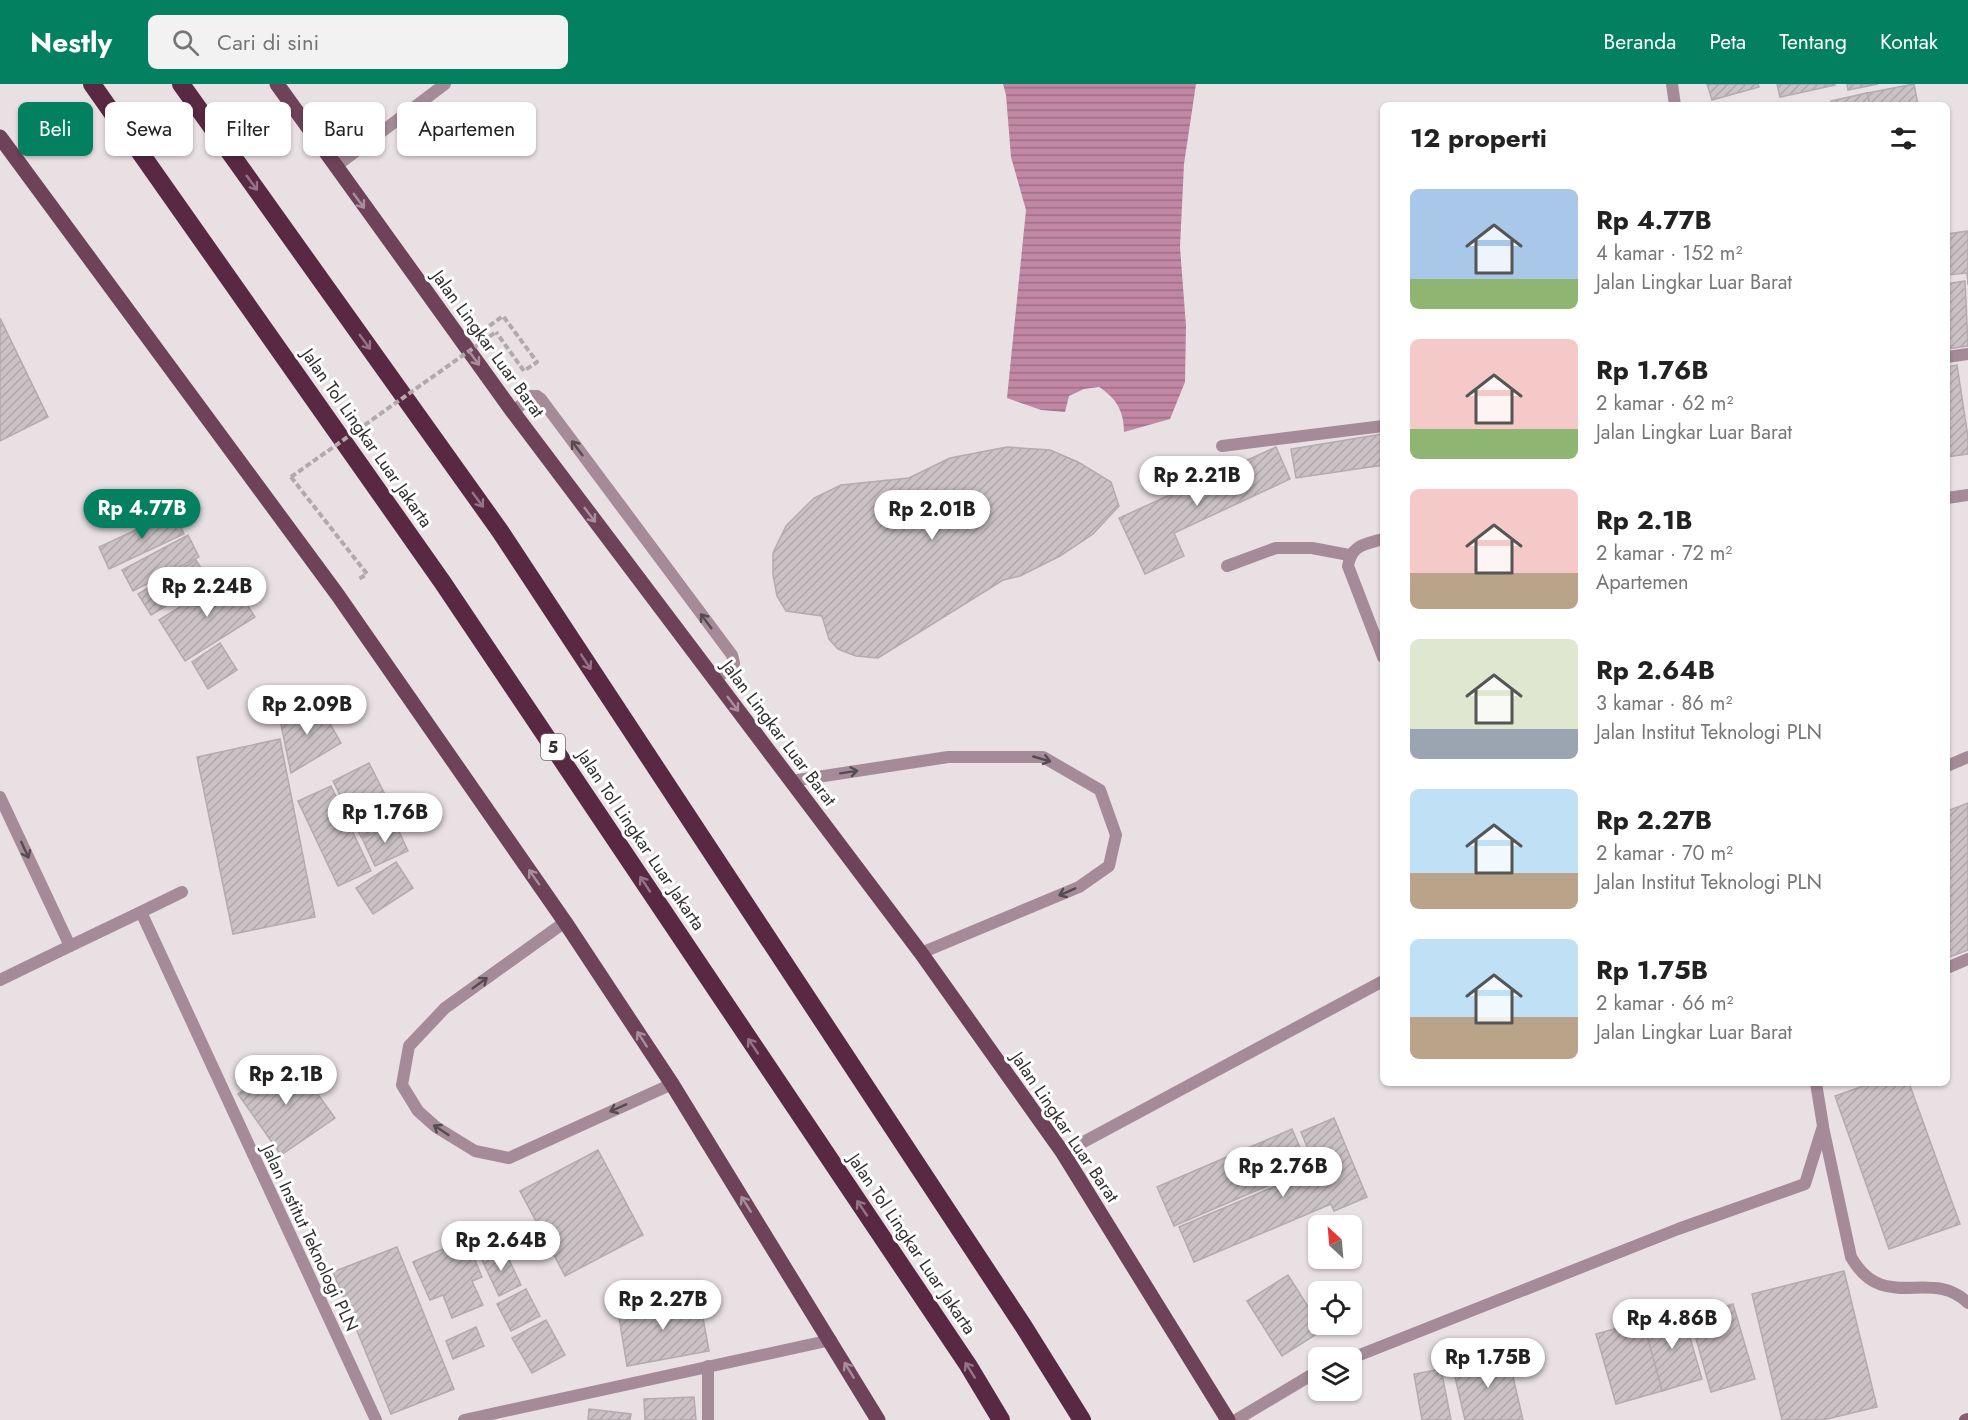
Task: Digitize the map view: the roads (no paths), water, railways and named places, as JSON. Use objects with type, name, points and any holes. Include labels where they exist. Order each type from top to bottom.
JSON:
[{"type":"highway","name":"Jalan Tol Lingkar Luar Jakarta","points":[[92,84],[443,583],[968,1365],[1000,1420]]},
{"type":"highway","points":[[181,84],[500,531],[1011,1307],[1082,1420]]},
{"type":"main road","name":"Jalan Lingkar Luar Barat","points":[[277,84],[513,412],[921,953],[1063,1153],[1228,1420]]},
{"type":"main road","points":[[0,137],[337,594],[565,922],[672,1084],[878,1420]]},
{"type":"street","points":[[335,167],[445,84]]},
{"type":"street","points":[[1672,84],[1675,102]]},
{"type":"street","points":[[1950,357],[1968,354]]},
{"type":"street","points":[[513,412],[531,396],[541,399],[732,655],[734,663],[730,669],[715,680]]},
{"type":"street","points":[[1222,446],[1380,426]]},
{"type":"street","points":[[1950,498],[1968,495]]},
{"type":"street","points":[[1380,540],[1357,547],[1349,555],[1348,566],[1380,649]]},
{"type":"street","points":[[1227,566],[1275,548],[1312,548],[1349,555]]},
{"type":"street","points":[[791,781],[948,757],[1043,757],[1100,790],[1116,835],[1109,866],[1079,887],[921,953]]},
{"type":"street","points":[[1950,765],[1968,757]]},
{"type":"street","points":[[0,797],[70,946]]},
{"type":"street","points":[[0,980],[182,892]]},
{"type":"street","name":"Jalan Institut Teknologi PLN","points":[[141,912],[375,1420]]},
{"type":"street","points":[[565,922],[445,1008],[409,1046],[402,1085],[418,1111],[436,1127],[475,1151],[508,1158],[672,1084]]},
{"type":"street","points":[[1950,967],[1968,959]]},
{"type":"street","points":[[1063,1153],[1380,983]]},
{"type":"street","points":[[1816,1086],[1851,1257],[1861,1274],[1886,1288],[1949,1289],[1968,1303]]},
{"type":"street","points":[[1362,1354],[1677,1229],[1805,1184],[1823,1126]]},
{"type":"street","points":[[464,1420],[831,1340]]},
{"type":"street","points":[[708,1366],[708,1420]]},
{"type":"street","points":[[1236,1420],[1308,1377]]}]
